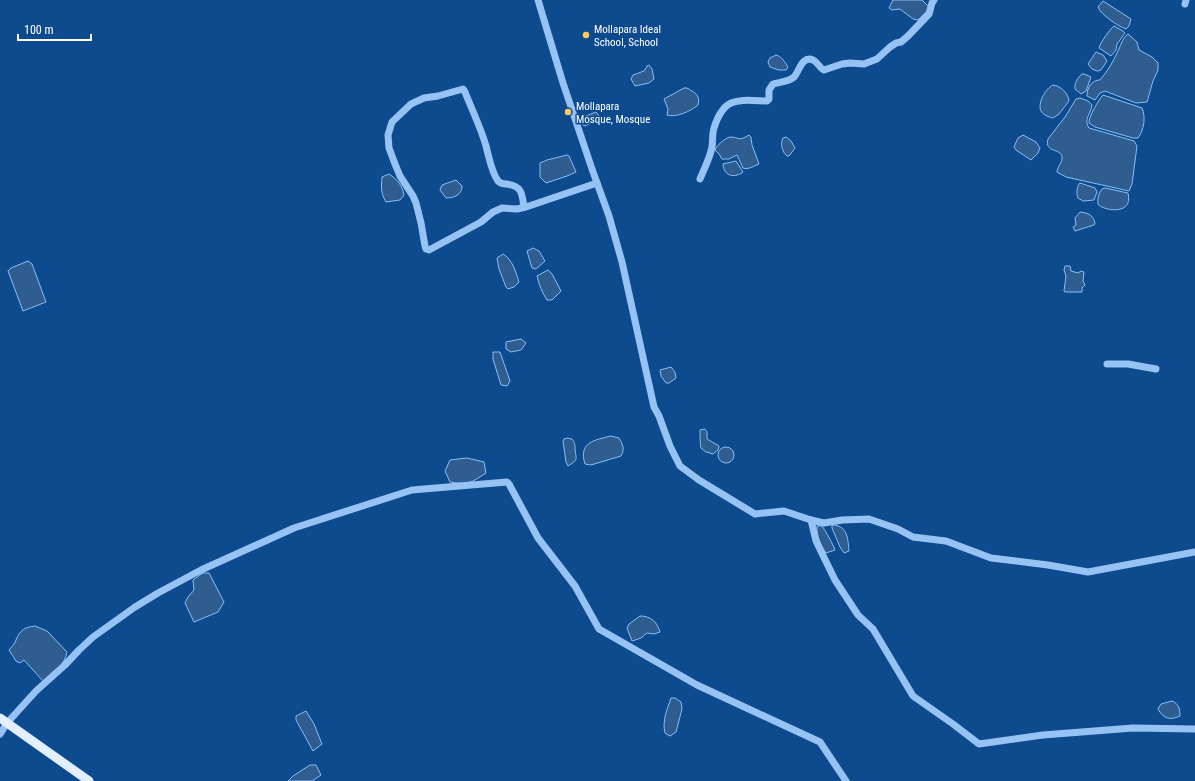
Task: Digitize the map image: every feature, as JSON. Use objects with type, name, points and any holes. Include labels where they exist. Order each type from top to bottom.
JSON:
[{"type":"main road","points":[[4,720],[89,781]]},
{"type":"street","points":[[538,0],[563,83],[609,216],[622,262],[654,406],[670,446],[680,466],[755,514],[784,511],[824,523],[842,520],[869,519],[898,529],[913,537],[946,541],[991,558],[1048,565],[1088,572],[1195,552]]},
{"type":"street","points":[[700,179],[712,149],[714,129],[717,118],[728,104],[740,99],[767,101],[769,98],[769,90],[773,84],[783,82],[795,76],[801,65],[811,59],[824,70],[842,64],[864,64],[877,59],[896,43],[901,42],[908,36],[929,14],[934,0]]},
{"type":"street","points":[[524,207],[522,195],[518,187],[502,184],[498,181],[488,158],[486,144],[465,92],[462,89],[416,101],[392,122],[388,135],[389,148],[400,176],[416,203],[426,249],[429,250],[455,237],[481,222],[492,212],[502,208],[517,209],[524,207],[597,183]]},
{"type":"street","points":[[1107,364],[1132,364],[1156,369]]},
{"type":"street","points":[[0,734],[4,720],[65,665],[93,637],[134,607],[201,570],[294,528],[412,490],[507,482],[538,538],[576,586],[599,629],[697,685],[820,742],[846,781]]},
{"type":"street","points":[[811,520],[816,541],[835,580],[858,615],[873,629],[913,696],[979,744],[1043,735],[1118,730],[1195,729]]},
{"type":"water","points":[[893,0],[922,0],[929,7],[918,20],[913,19],[900,9],[892,10],[889,8]]},
{"type":"water","points":[[1103,1],[1131,19],[1129,26],[1126,29],[1110,20],[1100,10],[1098,7]]},
{"type":"water","points":[[1114,26],[1125,33],[1111,56],[1099,48],[1105,36]]},
{"type":"water","points":[[1128,34],[1137,42],[1139,50],[1152,57],[1158,63],[1158,70],[1147,102],[1136,103],[1105,91],[1100,93],[1095,100],[1087,96],[1090,85],[1097,80],[1100,80],[1105,74],[1114,60],[1122,41]]},
{"type":"water","points":[[1096,52],[1103,55],[1107,61],[1101,70],[1097,71],[1092,69],[1088,64]]},
{"type":"water","points":[[776,55],[786,63],[788,67],[786,70],[779,70],[770,67],[768,62],[770,58]]},
{"type":"water","points":[[649,65],[652,69],[654,79],[649,83],[635,86],[631,79],[633,75],[644,71]]},
{"type":"water","points":[[1082,74],[1091,77],[1086,91],[1081,94],[1075,89],[1075,85]]},
{"type":"water","points":[[1053,85],[1064,90],[1069,101],[1059,114],[1053,118],[1043,114],[1040,104],[1043,96]]},
{"type":"water","points":[[684,88],[687,88],[696,94],[699,101],[698,105],[691,110],[675,116],[667,115],[668,109],[664,99]]},
{"type":"water","points":[[1103,95],[1142,108],[1144,123],[1138,138],[1133,138],[1095,127],[1089,123],[1092,113]]},
{"type":"water","points":[[1080,98],[1088,101],[1092,105],[1087,119],[1087,125],[1089,128],[1134,141],[1137,146],[1132,184],[1129,191],[1066,177],[1057,172],[1062,161],[1062,157],[1059,152],[1048,146],[1048,139],[1065,117],[1076,99]]},
{"type":"water","points":[[596,112],[600,117],[599,123],[593,122],[585,126],[583,125],[581,118]]},
{"type":"water","points":[[749,135],[751,137],[752,145],[759,164],[753,167],[743,168],[737,155],[729,159],[722,159],[715,150],[723,140],[730,137],[741,139]]},
{"type":"water","points":[[1023,135],[1036,142],[1040,148],[1038,153],[1031,160],[1014,147],[1018,138]]},
{"type":"water","points":[[786,137],[791,141],[795,148],[789,156],[785,154],[782,147],[782,140]]},
{"type":"water","points":[[567,155],[569,156],[576,172],[546,183],[540,177],[540,163]]},
{"type":"water","points":[[736,161],[743,172],[739,175],[732,176],[725,171],[723,164]]},
{"type":"water","points":[[389,174],[402,188],[404,195],[400,200],[386,202],[384,199],[382,177]]},
{"type":"water","points":[[456,180],[462,186],[461,192],[455,197],[446,198],[440,190],[442,185]]},
{"type":"water","points":[[1080,183],[1095,188],[1097,192],[1094,200],[1083,201],[1078,198],[1077,190]]},
{"type":"water","points":[[1105,188],[1128,193],[1129,201],[1126,206],[1122,209],[1116,210],[1100,206],[1098,204],[1098,196],[1101,190]]},
{"type":"water","points":[[1080,212],[1090,215],[1095,224],[1075,231],[1073,227],[1076,225],[1075,218]]},
{"type":"water","points":[[533,248],[539,251],[545,261],[536,269],[532,268],[527,251]]},
{"type":"water","points":[[503,254],[511,262],[519,282],[514,287],[508,289],[499,269],[497,258]]},
{"type":"water","points":[[28,261],[32,264],[46,302],[23,311],[8,271],[11,268]]},
{"type":"water","points":[[1065,266],[1070,266],[1071,271],[1078,273],[1081,271],[1084,272],[1083,281],[1085,285],[1082,288],[1082,292],[1064,291],[1066,276],[1064,270]]},
{"type":"water","points":[[548,270],[552,274],[561,291],[552,300],[547,300],[537,276]]},
{"type":"water","points":[[521,339],[526,343],[521,350],[511,352],[506,349],[506,342]]},
{"type":"water","points":[[493,352],[500,352],[510,381],[507,386],[501,385],[493,359]]},
{"type":"water","points":[[671,367],[675,372],[676,378],[669,383],[666,383],[661,376],[660,370]]},
{"type":"water","points":[[705,429],[707,432],[707,439],[719,446],[718,450],[713,454],[706,452],[701,448],[700,430]]},
{"type":"water","points":[[611,436],[619,438],[622,443],[623,449],[621,456],[591,465],[585,464],[583,457],[584,451],[589,443]]},
{"type":"water","points":[[567,438],[572,439],[575,445],[576,457],[574,462],[568,466],[563,441]]},
{"type":"water","points":[[726,447],[733,452],[734,455],[729,462],[726,463],[719,458],[718,455],[723,448]]},
{"type":"water","points":[[467,458],[484,462],[486,473],[477,479],[465,483],[450,482],[445,471],[450,460]]},
{"type":"water","points":[[832,525],[841,527],[846,533],[849,551],[844,553],[840,547]]},
{"type":"water","points":[[817,526],[822,526],[835,550],[826,553],[819,540]]},
{"type":"water","points":[[203,573],[209,573],[224,602],[218,612],[194,622],[185,603],[194,590],[193,580]]},
{"type":"water","points":[[640,616],[653,620],[660,632],[654,634],[647,633],[641,638],[632,641],[627,628],[629,624]]},
{"type":"water","points":[[35,626],[47,631],[67,652],[61,665],[43,681],[24,660],[20,663],[16,661],[9,650],[15,643],[21,631],[28,627]]},
{"type":"water","points":[[671,698],[675,698],[681,702],[682,709],[676,732],[670,736],[665,733],[664,724],[665,715]]},
{"type":"water","points":[[1172,701],[1179,707],[1180,716],[1167,718],[1162,715],[1158,709],[1161,704]]},
{"type":"water","points":[[306,711],[314,724],[322,744],[313,751],[296,720],[296,716]]},
{"type":"water","points":[[310,765],[316,765],[321,775],[312,781],[288,781],[293,776]]},
{"type":"place","name":"Mollapara Ideal School, School","points":[[586,35]]},
{"type":"place","name":"Mollapara Mosque, Mosque","points":[[568,112]]}]
